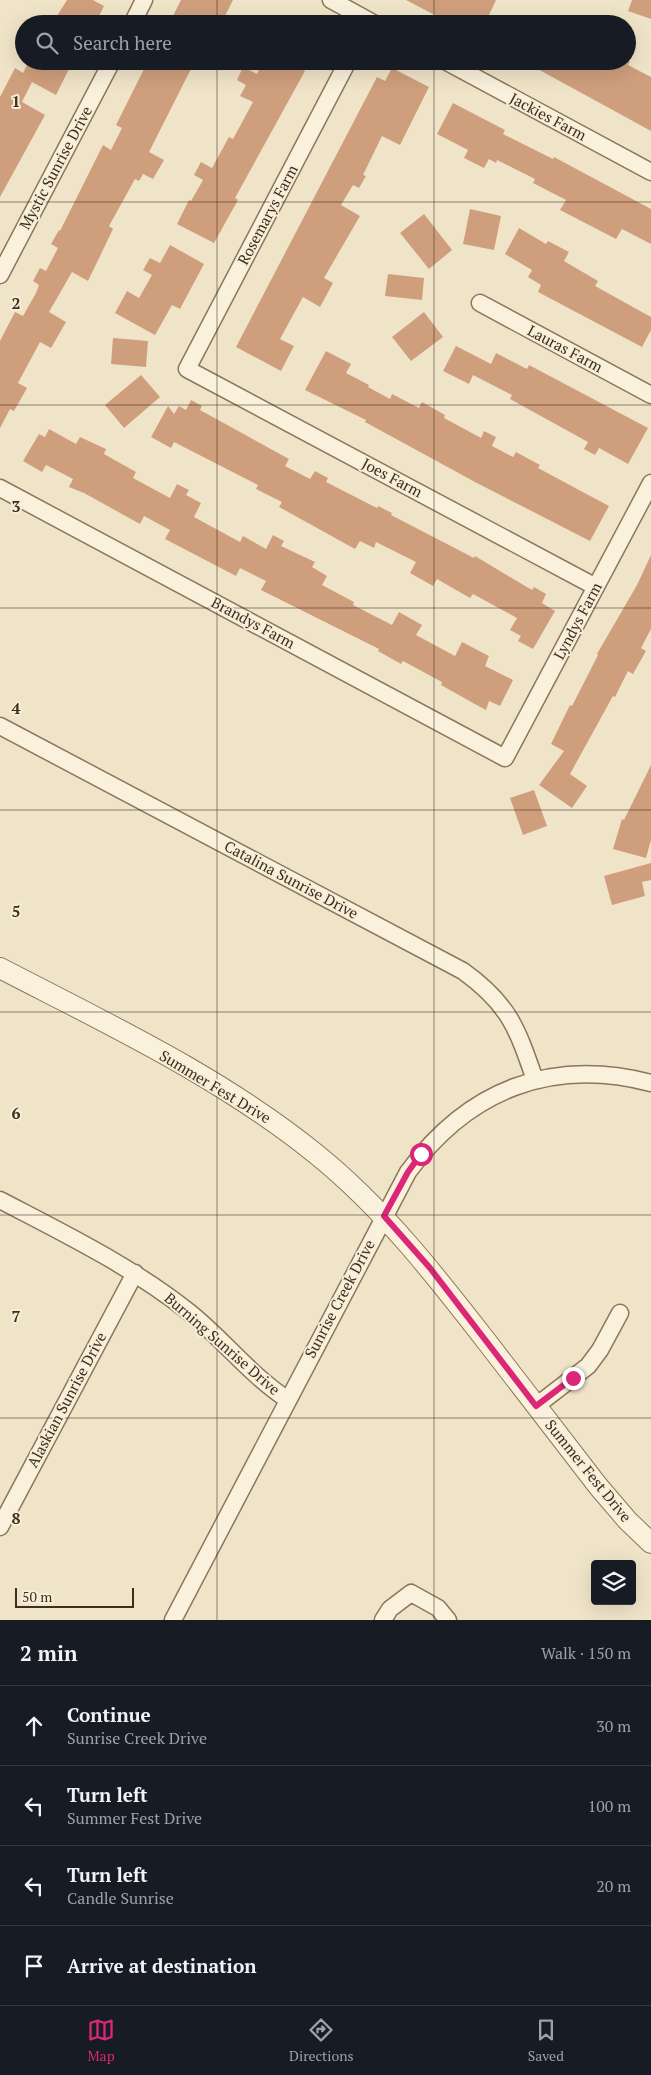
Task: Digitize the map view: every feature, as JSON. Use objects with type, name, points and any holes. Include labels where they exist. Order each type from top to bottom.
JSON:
[{"type":"street","points":[[136,15],[144,0]]},
{"type":"street","points":[[331,0],[357,15]]},
{"type":"street","name":"Mystic Sunrise Drive","points":[[0,275],[107,70]]},
{"type":"street","name":"Rosemarys Farm","points":[[187,369],[343,70]]},
{"type":"street","name":"Jackies Farm","points":[[462,70],[651,172]]},
{"type":"street","name":"Lauras Farm","points":[[480,303],[651,395]]},
{"type":"street","name":"Joes Farm","points":[[187,369],[596,587]]},
{"type":"street","name":"Lyndys Farm","points":[[505,758],[651,483]]},
{"type":"street","name":"Brandys Farm","points":[[0,488],[505,758]]},
{"type":"street","name":"Catalina Sunrise Drive","points":[[0,726],[463,971],[483,985],[501,1003],[523,1044],[535,1080]]},
{"type":"street","name":"Summer Fest Drive","points":[[0,968],[192,1070],[252,1106],[317,1154],[384,1216],[430,1268],[598,1486],[627,1520],[651,1543]]},
{"type":"street","name":"Sunrise Creek Drive","points":[[173,1620],[384,1216],[408,1172],[436,1137],[477,1104],[497,1094],[535,1080],[583,1074],[628,1078],[651,1083]]},
{"type":"street","name":"Burning Sunrise Drive","points":[[0,1200],[104,1254],[135,1273],[190,1313],[255,1376],[288,1400]]},
{"type":"street","name":"Alaskian Sunrise Drive","points":[[0,1527],[135,1273]]},
{"type":"street","points":[[536,1406],[588,1366],[600,1350],[620,1313]]},
{"type":"street","points":[[384,1620],[390,1609],[411,1593],[438,1608],[448,1620]]},
{"type":"building","points":[[67,0],[93,0],[104,6],[100,15],[58,15]]},
{"type":"building","points":[[181,0],[233,0],[226,15],[174,15]]},
{"type":"building","points":[[406,0],[496,0],[489,15],[435,15]]},
{"type":"building","points":[[632,0],[651,0],[651,19],[628,11]]},
{"type":"building","points":[[15,68],[15,70],[23,73],[24,70],[68,70],[56,95],[32,82],[22,102],[45,115],[0,197],[0,97]]},
{"type":"building","points":[[636,69],[651,77],[651,131],[539,70]]},
{"type":"building","points":[[144,70],[190,70],[149,152],[164,160],[153,179],[143,174],[139,181],[135,179],[109,226],[113,229],[88,281],[72,272],[49,312],[66,322],[51,348],[40,342],[18,383],[27,388],[14,411],[10,409],[0,428],[0,341],[15,312],[23,316],[36,293],[39,285],[33,281],[40,268],[46,271],[58,248],[51,244],[60,231],[103,145],[111,150],[122,128],[116,125]]},
{"type":"building","points":[[242,70],[249,70],[257,74],[259,70],[305,71],[235,198],[238,200],[214,243],[177,224],[189,200],[191,201],[203,180],[194,175],[201,162],[212,168],[229,137],[233,139],[253,102],[240,96],[246,85],[237,80]]},
{"type":"building","points":[[391,70],[396,70],[429,87],[400,145],[382,136],[363,175],[366,176],[359,188],[353,185],[341,205],[360,216],[324,278],[333,283],[320,307],[303,297],[280,339],[294,346],[281,371],[236,347],[377,77],[385,81]]},
{"type":"building","points":[[453,103],[505,130],[503,134],[553,159],[554,157],[651,209],[651,244],[622,229],[616,239],[560,210],[566,200],[533,183],[535,179],[497,160],[496,163],[489,159],[484,168],[464,158],[468,150],[437,134]]},
{"type":"building","points":[[470,209],[501,216],[494,250],[463,244]]},
{"type":"building","points":[[424,214],[452,250],[429,269],[400,233]]},
{"type":"building","points":[[519,228],[546,244],[548,241],[569,252],[564,261],[598,281],[595,286],[651,317],[651,330],[642,347],[538,292],[541,285],[528,277],[532,270],[505,254]]},
{"type":"building","points":[[170,245],[204,264],[180,309],[172,305],[155,335],[115,313],[127,291],[139,298],[152,275],[143,270],[150,258],[160,263]]},
{"type":"building","points":[[388,274],[424,278],[422,300],[385,296]]},
{"type":"building","points":[[424,312],[443,337],[411,361],[392,337]]},
{"type":"building","points":[[113,338],[148,341],[146,367],[111,364]]},
{"type":"building","points":[[456,346],[491,364],[496,353],[527,369],[529,365],[648,428],[628,464],[599,448],[595,455],[584,449],[588,442],[510,399],[512,395],[473,375],[469,384],[443,371]]},
{"type":"building","points":[[326,351],[351,364],[346,373],[369,385],[368,387],[390,399],[392,394],[419,408],[422,402],[445,415],[444,418],[481,438],[484,431],[496,437],[492,446],[513,457],[516,452],[540,465],[538,468],[609,506],[590,541],[475,482],[365,422],[366,420],[305,390]]},
{"type":"building","points":[[141,375],[160,397],[124,428],[105,405]]},
{"type":"building","points":[[191,400],[202,406],[200,410],[289,459],[285,466],[310,479],[315,471],[328,478],[326,482],[377,508],[378,506],[392,513],[391,515],[474,558],[475,556],[532,590],[534,587],[546,594],[542,603],[555,611],[533,649],[518,641],[521,636],[510,630],[517,618],[473,594],[470,598],[437,579],[433,586],[410,573],[416,562],[376,542],[374,548],[360,541],[355,549],[279,507],[282,502],[256,489],[258,485],[174,442],[171,448],[151,437],[168,406],[174,414],[179,406],[186,410]]},
{"type":"building","points":[[49,429],[76,444],[80,437],[106,449],[104,454],[136,472],[133,478],[170,498],[177,484],[189,490],[186,495],[201,503],[194,517],[240,542],[243,536],[266,549],[273,535],[284,541],[281,546],[315,562],[312,567],[327,576],[322,585],[354,602],[353,605],[392,625],[399,612],[422,625],[416,635],[455,656],[462,642],[489,656],[485,666],[513,680],[500,706],[489,701],[486,710],[441,685],[442,682],[403,661],[401,664],[378,651],[379,649],[261,590],[266,581],[240,568],[236,576],[165,539],[170,530],[144,516],[140,524],[84,493],[69,487],[73,479],[46,465],[42,472],[23,461],[39,434],[45,437]]},
{"type":"building","points":[[651,555],[651,629],[641,648],[646,651],[633,674],[628,671],[570,774],[587,786],[572,808],[539,785],[564,751],[551,744],[597,654],[637,585]]},
{"type":"building","points":[[651,765],[651,840],[646,858],[613,849],[622,819],[624,820]]},
{"type":"building","points":[[534,790],[547,826],[523,835],[510,798]]},
{"type":"building","points":[[651,863],[651,880],[642,882],[645,896],[612,905],[604,876]]},
{"type":"route","points":[[421,1154],[408,1172],[384,1216],[430,1268],[536,1406],[573,1378]]}]
